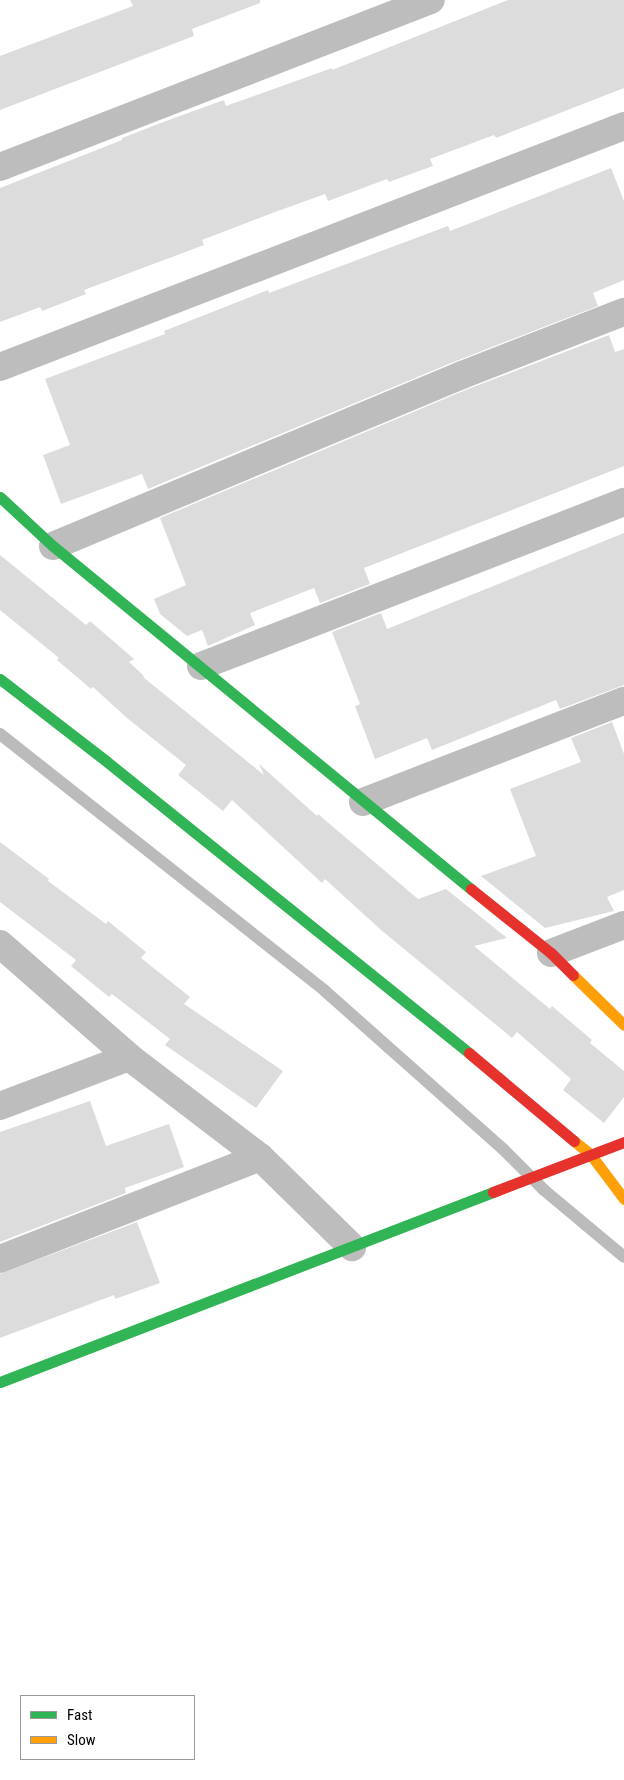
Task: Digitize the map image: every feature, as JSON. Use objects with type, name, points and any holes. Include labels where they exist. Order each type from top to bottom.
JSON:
[{"type":"street","points":[[0,167],[431,0]]},
{"type":"street","points":[[0,367],[624,126]]},
{"type":"street","points":[[53,546],[462,375],[624,312]]},
{"type":"street","points":[[0,497],[53,546],[201,666],[363,802],[551,953],[624,1025]]},
{"type":"street","points":[[201,666],[624,502]]},
{"type":"street","points":[[0,679],[106,761],[451,1038],[591,1155],[624,1198]]},
{"type":"street","points":[[363,802],[624,701]]},
{"type":"street","points":[[551,953],[624,925]]},
{"type":"street","points":[[0,944],[129,1057],[260,1157],[352,1247]]},
{"type":"street","points":[[0,1106],[129,1057]]},
{"type":"street","points":[[0,1382],[624,1142]]},
{"type":"street","points":[[0,1259],[260,1157]]},
{"type":"building","points":[[130,0],[260,0],[260,3],[192,29],[194,36],[0,110],[0,56],[133,6]]},
{"type":"building","points":[[508,0],[624,0],[624,88],[496,138],[494,135],[430,159],[433,166],[389,182],[387,179],[328,201],[325,194],[275,212],[202,240],[204,245],[84,290],[86,294],[42,311],[40,307],[0,322],[0,188],[166,121],[224,100],[226,106],[332,68],[332,70]]},
{"type":"building","points":[[611,168],[624,201],[624,280],[593,293],[598,306],[456,361],[148,489],[142,474],[61,504],[43,455],[70,445],[45,379],[165,334],[164,331],[268,290],[269,293],[448,226],[450,231]]},
{"type":"building","points":[[609,335],[615,352],[624,349],[624,466],[364,568],[370,584],[320,603],[314,588],[250,613],[255,625],[208,646],[202,630],[187,636],[160,614],[154,599],[186,585],[160,518],[468,389]]},
{"type":"building","points":[[624,533],[624,685],[560,709],[556,700],[432,750],[427,738],[375,759],[355,706],[360,704],[332,632],[381,613],[387,629]]},
{"type":"building","points":[[0,555],[86,625],[90,621],[134,659],[129,662],[143,677],[264,775],[259,764],[317,816],[318,814],[418,899],[446,889],[507,938],[474,946],[550,1009],[552,1006],[592,1040],[590,1043],[624,1071],[624,1097],[604,1123],[563,1090],[571,1079],[517,1032],[512,1038],[381,930],[325,879],[322,883],[232,800],[223,811],[178,775],[186,765],[127,718],[93,687],[91,689],[57,660],[59,658],[0,610]]},
{"type":"building","points":[[612,722],[624,754],[624,890],[607,897],[614,911],[545,928],[481,876],[536,856],[510,789],[581,762],[571,738]]},
{"type":"building","points":[[0,842],[49,879],[48,881],[106,924],[108,921],[146,952],[141,958],[190,997],[184,1004],[283,1071],[256,1108],[165,1045],[170,1039],[112,994],[109,997],[71,966],[76,960],[0,902]]},
{"type":"building","points":[[90,1101],[106,1146],[169,1124],[184,1167],[125,1188],[126,1193],[0,1242],[0,1132]]},
{"type":"building","points":[[137,1222],[160,1283],[115,1299],[114,1295],[0,1338],[0,1274]]},
{"type":"waterway","points":[[0,734],[325,991],[503,1149],[544,1190],[624,1257]]},
{"type":"traffic: fast","points":[[0,497],[53,546],[471,889]]},
{"type":"traffic: fast","points":[[0,679],[106,761],[469,1053]]},
{"type":"traffic: fast","points":[[0,1382],[493,1192]]},
{"type":"traffic: slow","points":[[573,975],[624,1025]]},
{"type":"traffic: slow","points":[[574,1141],[591,1155],[624,1199]]},
{"type":"traffic: jam","points":[[471,889],[551,953],[573,975]]},
{"type":"traffic: jam","points":[[469,1053],[574,1141]]},
{"type":"traffic: jam","points":[[493,1192],[624,1142]]}]
